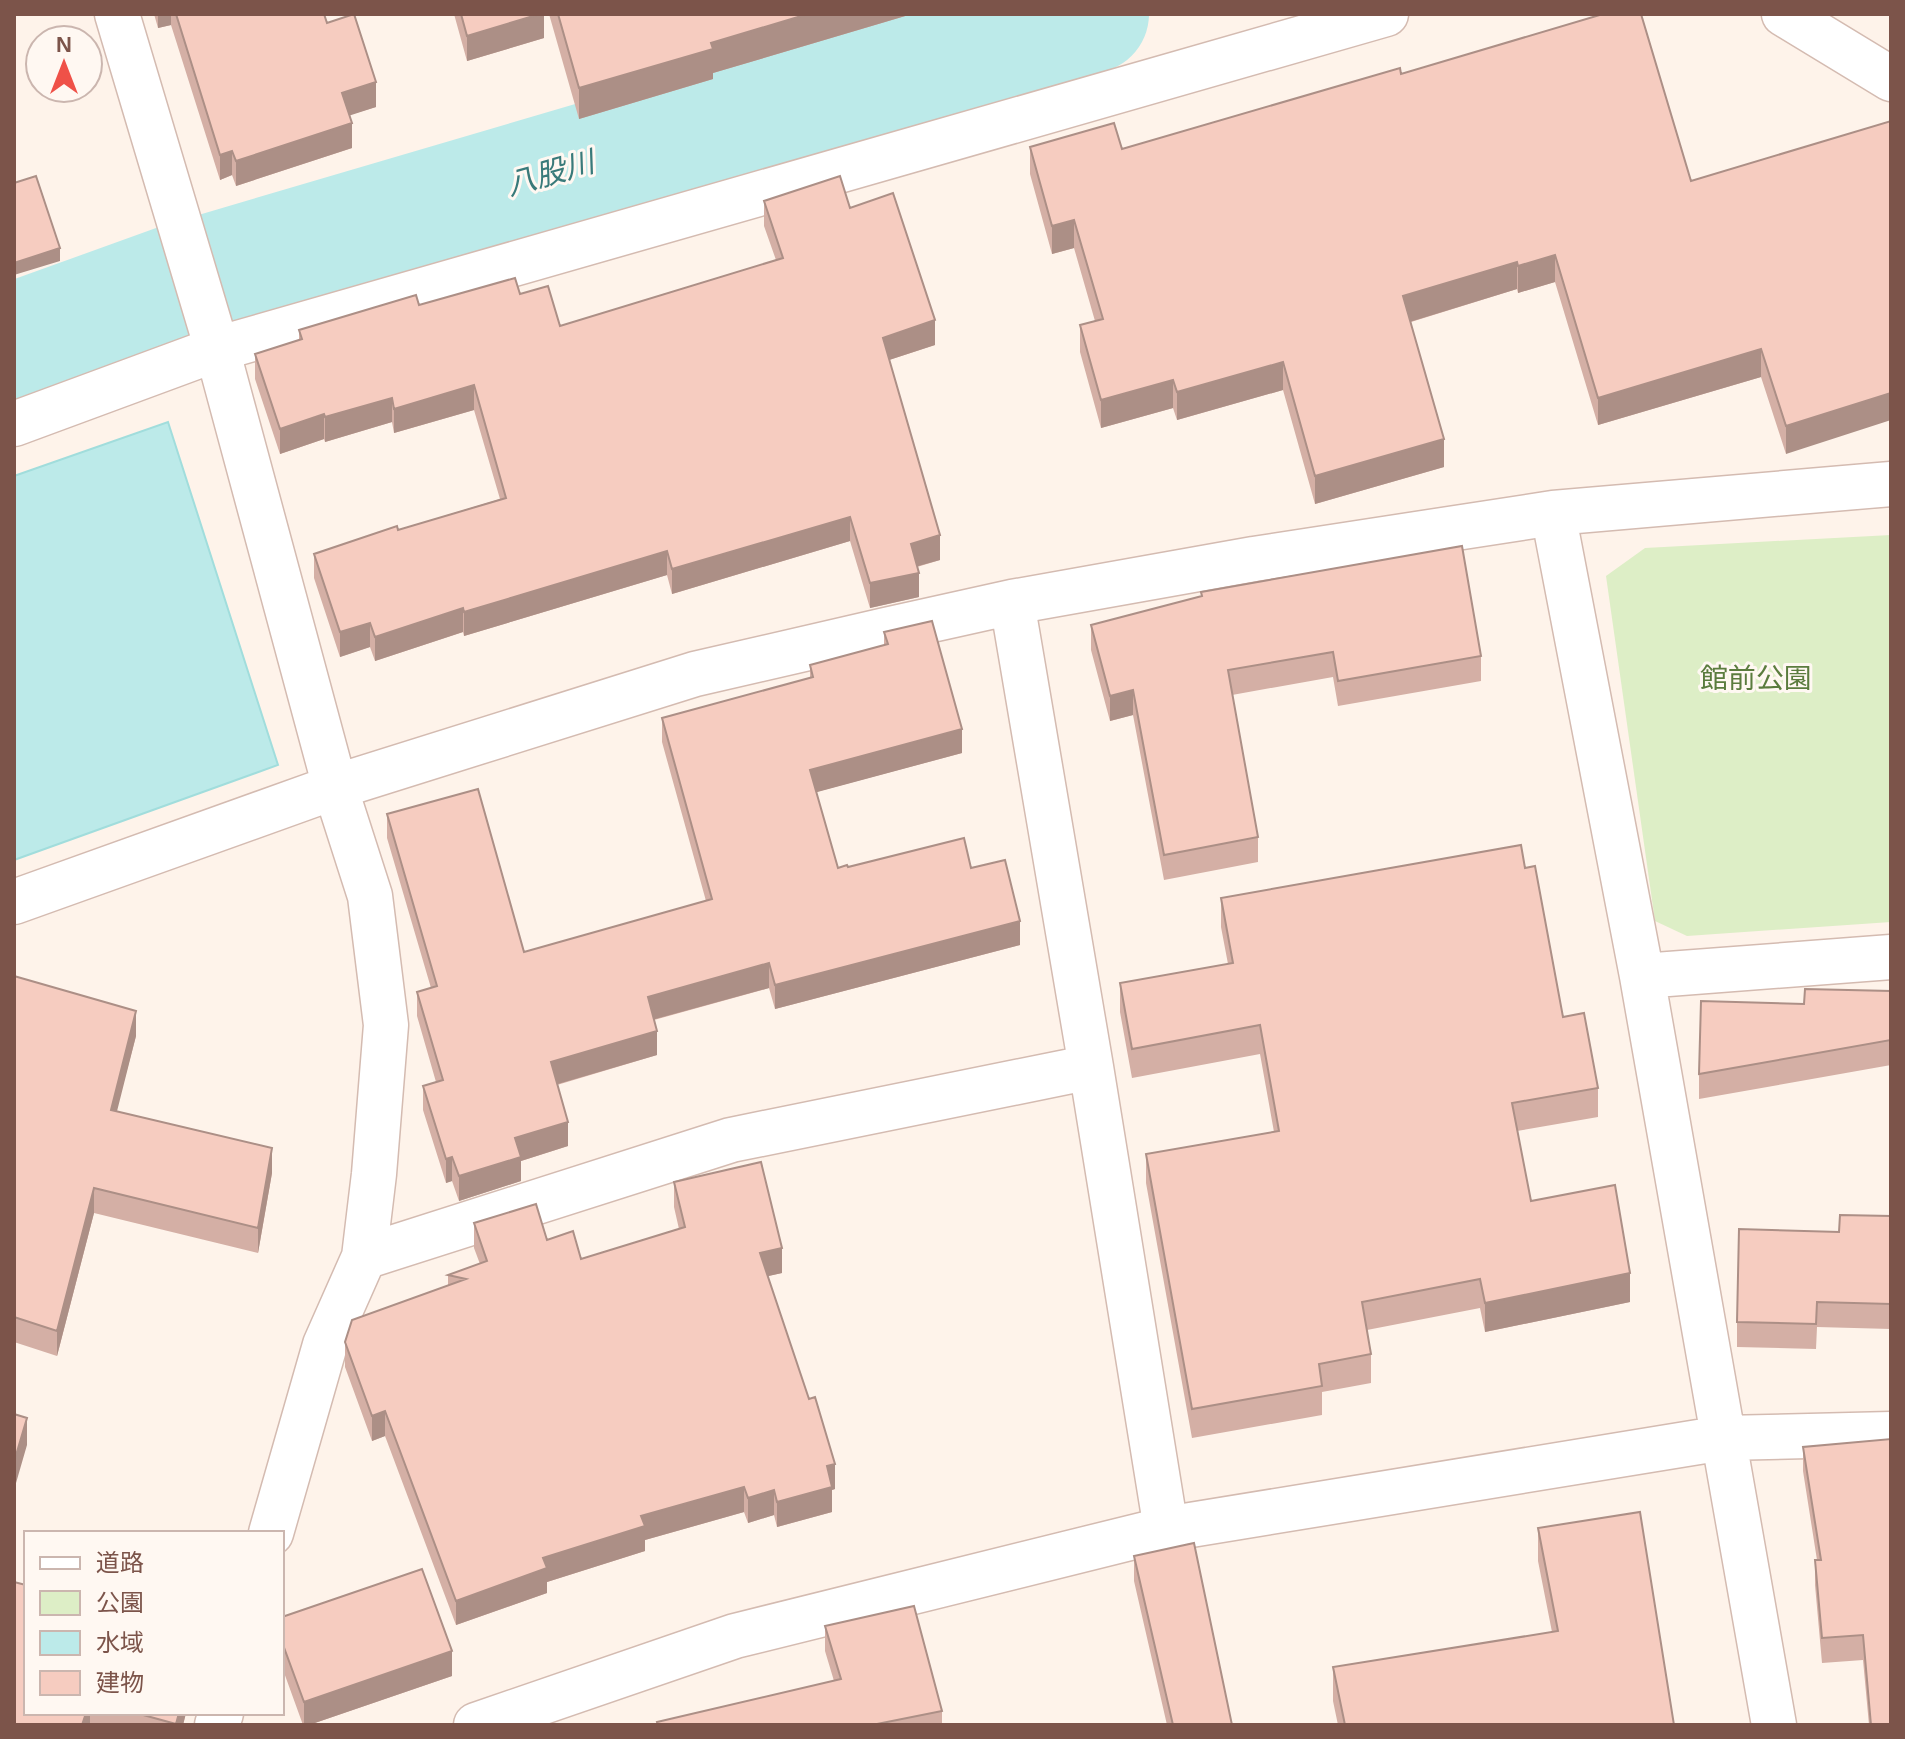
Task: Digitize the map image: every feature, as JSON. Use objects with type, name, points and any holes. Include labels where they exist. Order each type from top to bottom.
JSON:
[{"type":"street","points":[[117,14],[217,349],[335,787],[370,896],[386,1025],[364,1257],[325,1345],[272,1531]]},
{"type":"street","points":[[14,424],[217,349],[1386,14]]},
{"type":"street","points":[[1784,14],[1891,79]]},
{"type":"street","points":[[14,902],[335,787],[695,674],[1012,602],[1254,559],[1553,513],[1891,484]]},
{"type":"street","points":[[1553,513],[1642,976],[1774,1725]]},
{"type":"street","points":[[1012,602],[1166,1529]]},
{"type":"street","points":[[1642,976],[1891,957]]},
{"type":"street","points":[[364,1257],[731,1140],[1091,1067]]},
{"type":"street","points":[[476,1725],[735,1636],[1166,1529],[1723,1438],[1891,1434]]},
{"type":"green space","name":"館前公園","points":[[1891,535],[1891,922],[1687,936],[1655,921],[1606,576],[1645,548]]},
{"type":"water","points":[[168,422],[278,765],[14,860],[14,476]]},
{"type":"building","points":[[176,14],[324,14],[327,23],[354,14],[376,82],[342,93],[352,123],[236,161],[232,151],[220,155]]},
{"type":"building","points":[[461,14],[540,14],[467,36]]},
{"type":"building","points":[[558,14],[808,14],[711,43],[713,49],[579,88]]},
{"type":"building","points":[[1603,14],[1641,14],[1691,181],[1891,121],[1891,393],[1786,426],[1761,349],[1598,398],[1555,255],[1518,266],[1517,262],[1403,296],[1444,439],[1315,476],[1283,362],[1177,392],[1173,380],[1101,400],[1080,325],[1103,319],[1074,220],[1052,226],[1030,147],[1114,123],[1122,149],[1400,68],[1401,74]]},
{"type":"building","points":[[36,176],[60,248],[14,263],[14,183]]},
{"type":"building","points":[[840,176],[850,208],[893,193],[935,320],[883,338],[940,535],[911,544],[919,573],[870,583],[850,517],[672,569],[667,551],[464,612],[463,608],[375,637],[370,623],[340,632],[314,554],[397,526],[398,530],[506,498],[474,385],[394,409],[392,398],[325,417],[324,414],[280,429],[255,354],[302,339],[299,330],[416,295],[419,305],[515,278],[520,294],[548,286],[560,326],[783,258],[764,201]]},
{"type":"building","points":[[1462,546],[1481,656],[1338,681],[1333,652],[1228,670],[1258,837],[1164,855],[1133,690],[1110,696],[1091,625],[1202,596],[1201,592]]},
{"type":"building","points":[[932,621],[962,729],[810,770],[838,868],[964,838],[971,868],[1005,860],[1020,921],[775,985],[769,963],[648,997],[657,1031],[551,1062],[568,1122],[515,1138],[521,1157],[459,1176],[452,1157],[446,1159],[423,1086],[443,1080],[417,992],[437,986],[387,814],[478,789],[524,952],[712,899],[662,718],[813,677],[810,665],[888,644],[884,632]]},
{"type":"building","points":[[1521,845],[1525,868],[1535,866],[1563,1017],[1584,1013],[1598,1088],[1512,1103],[1531,1201],[1615,1185],[1630,1273],[1485,1303],[1480,1279],[1362,1302],[1371,1354],[1319,1364],[1322,1386],[1192,1409],[1146,1154],[1279,1131],[1260,1025],[1132,1049],[1120,983],[1233,963],[1221,898]]},
{"type":"building","points":[[14,976],[136,1011],[111,1110],[272,1148],[258,1228],[94,1188],[57,1331],[14,1317]]},
{"type":"building","points":[[1805,989],[1891,991],[1891,1040],[1699,1074],[1701,1001],[1804,1004]]},
{"type":"building","points":[[761,1162],[782,1248],[760,1253],[809,1399],[815,1397],[835,1464],[827,1466],[832,1487],[777,1502],[774,1490],[748,1498],[744,1487],[641,1516],[645,1526],[543,1558],[547,1568],[456,1601],[385,1411],[372,1416],[345,1342],[352,1320],[466,1279],[448,1275],[487,1261],[474,1223],[536,1204],[547,1240],[573,1231],[581,1259],[685,1227],[674,1182]]},
{"type":"building","points":[[1840,1215],[1891,1216],[1891,1304],[1817,1302],[1816,1324],[1737,1322],[1739,1229],[1839,1232]]},
{"type":"building","points":[[14,1414],[27,1418],[14,1462]]},
{"type":"building","points":[[1891,1439],[1891,1725],[1871,1725],[1863,1635],[1822,1638],[1815,1560],[1821,1560],[1803,1447]]},
{"type":"building","points":[[1640,1512],[1674,1725],[1345,1725],[1333,1667],[1558,1631],[1538,1528]]},
{"type":"building","points":[[1194,1543],[1232,1725],[1173,1725],[1134,1556]]},
{"type":"building","points":[[422,1569],[452,1651],[304,1702],[284,1647],[284,1616]]},
{"type":"building","points":[[14,1582],[24,1584],[24,1715],[85,1715],[82,1725],[14,1725]]},
{"type":"building","points":[[914,1606],[942,1711],[872,1725],[658,1725],[657,1722],[841,1679],[825,1626]]},
{"type":"building","points":[[143,1715],[178,1715],[176,1724]]},
{"type":"waterway","name":"八股川","points":[[14,342],[183,281],[1090,14]]}]
